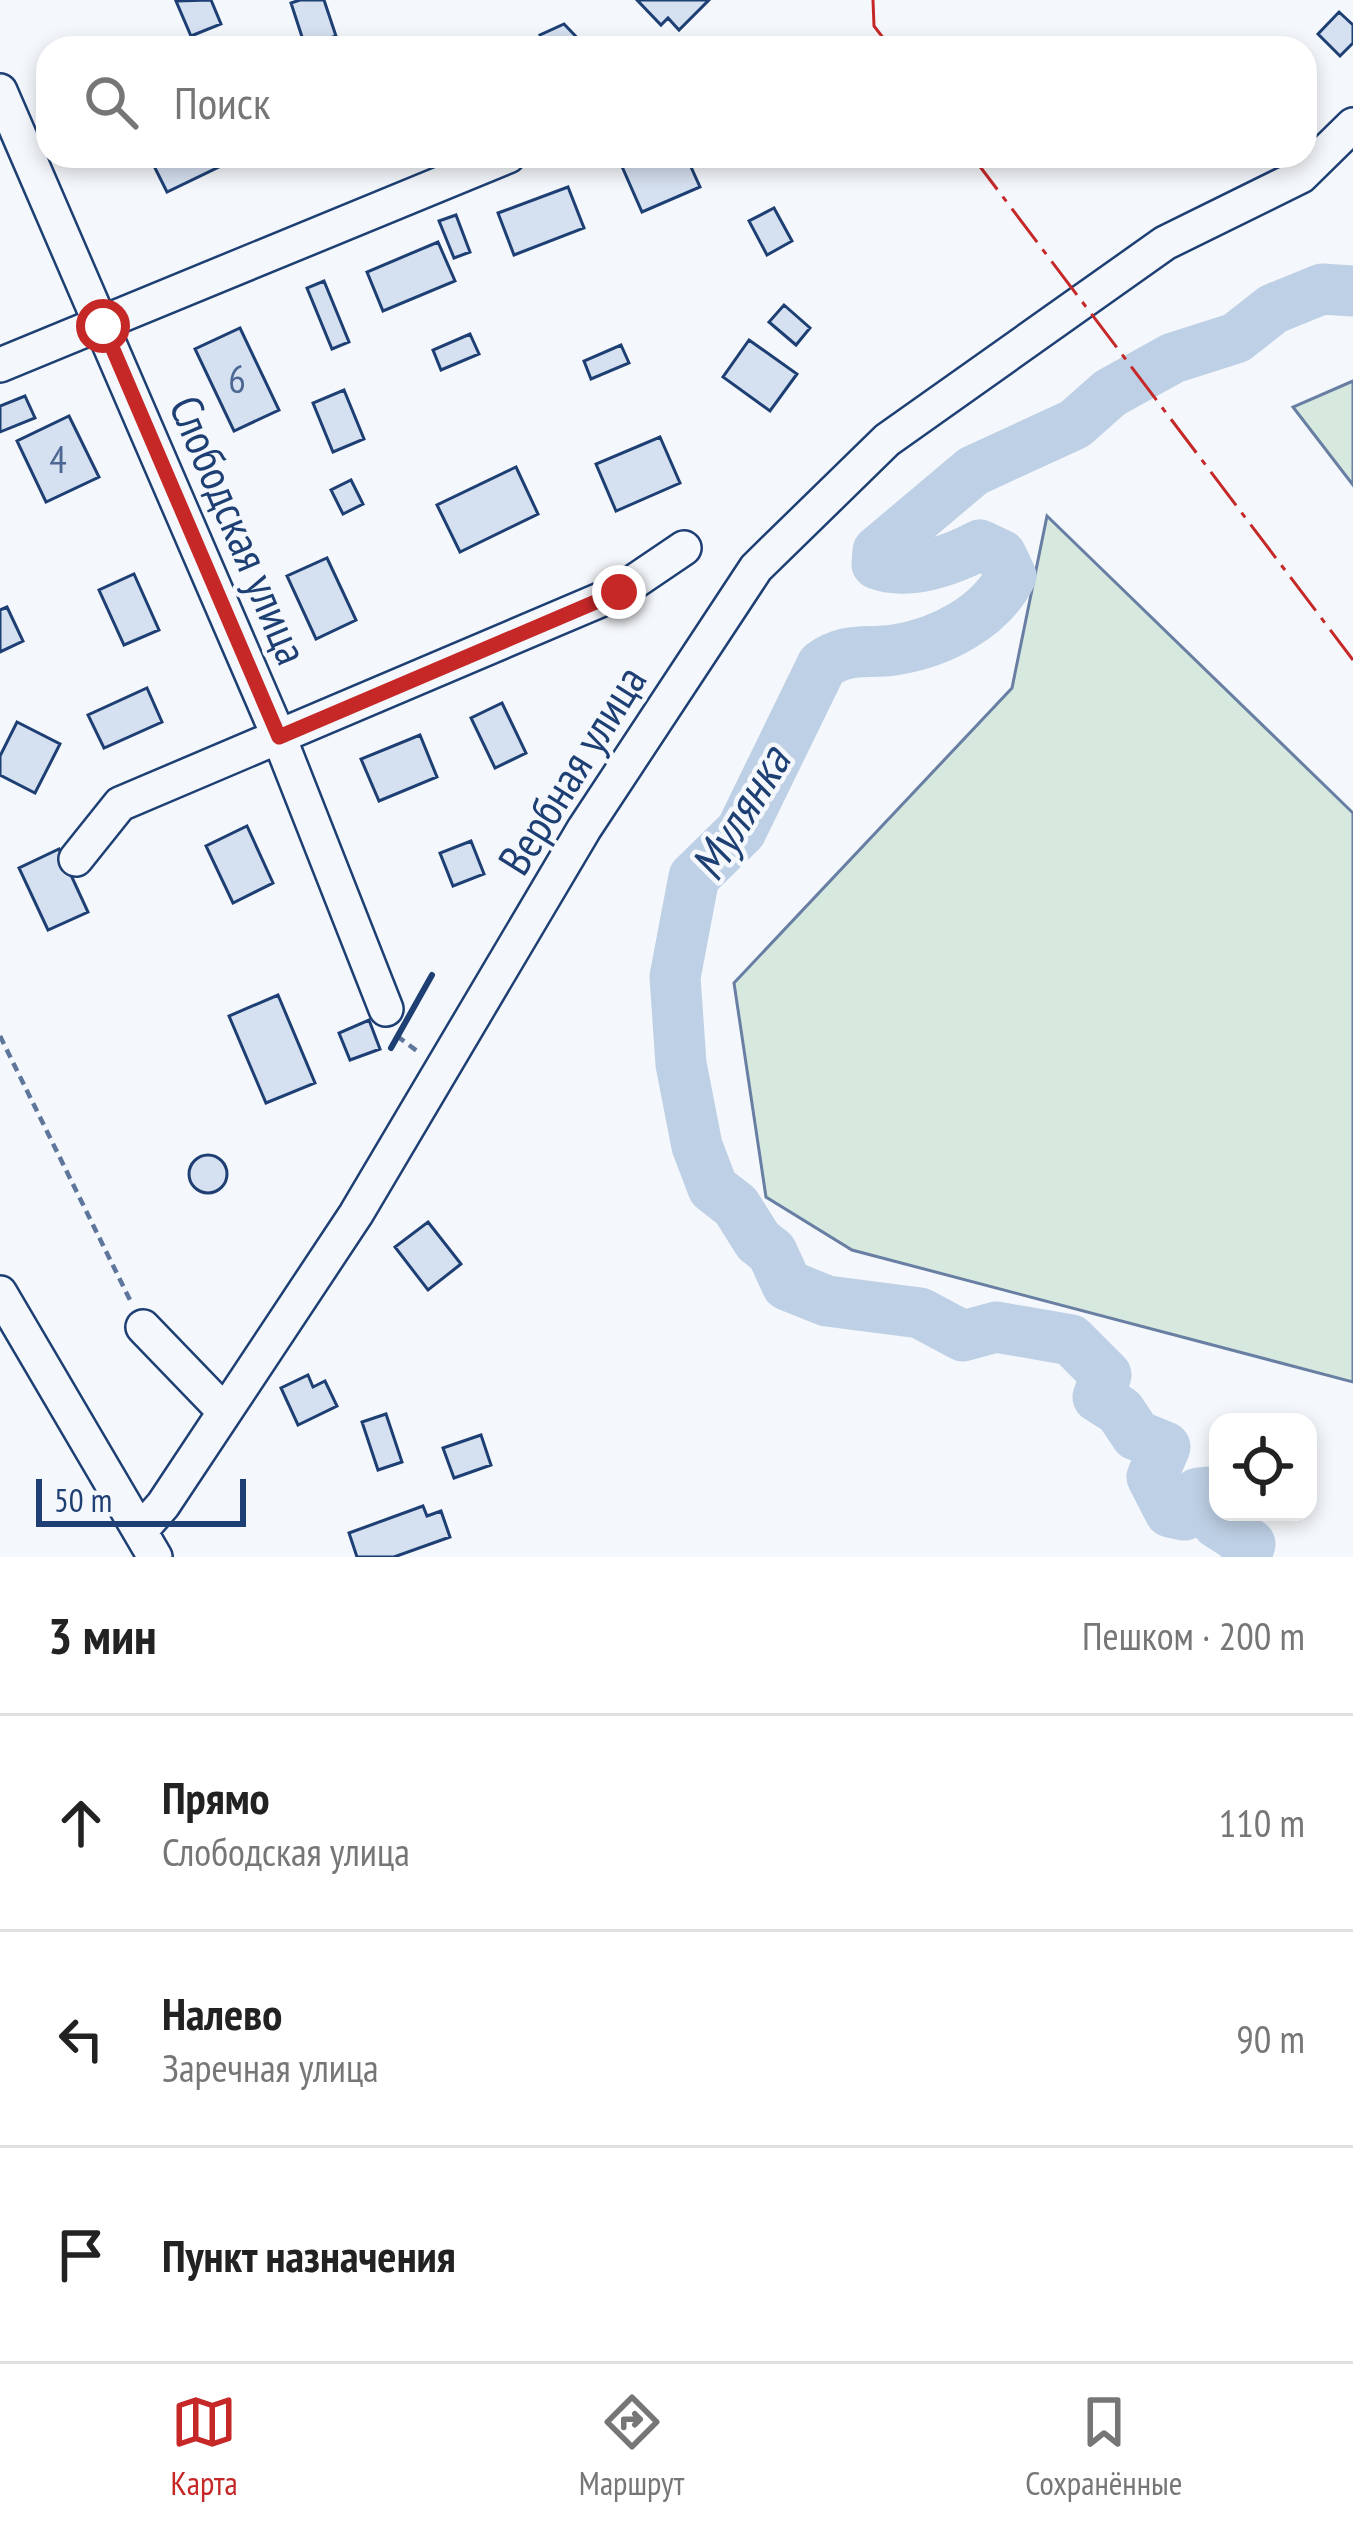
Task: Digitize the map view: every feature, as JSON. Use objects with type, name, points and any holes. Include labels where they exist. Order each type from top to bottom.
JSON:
[{"type":"street","name":"Слободская улица","points":[[0,91],[279,737],[386,1009]]},
{"type":"street","name":"Вербная улица","points":[[1317,162],[1352,131]]},
{"type":"street","points":[[0,365],[479,168]]},
{"type":"street","name":"Вербная улица","points":[[148,1544],[163,1505],[356,1214],[584,829],[756,568],[886,440],[1165,242],[1310,168]]},
{"type":"street","points":[[76,859],[121,804],[619,592],[684,548]]},
{"type":"street","points":[[0,1293],[148,1544]]},
{"type":"street","points":[[143,1327],[223,1409]]},
{"type":"path","points":[[386,1009],[398,1036],[441,1070]]},
{"type":"path","points":[[0,1036],[143,1327]]},
{"type":"shaded area","points":[[1353,381],[1353,485],[1293,407]]},
{"type":"shaded area","points":[[1047,516],[1353,813],[1353,1382],[852,1250],[766,1197],[734,983],[1012,688]]},
{"type":"building","points":[[211,0],[221,24],[191,36],[176,1]]},
{"type":"building","points":[[324,0],[336,36],[302,36],[291,3]]},
{"type":"building","points":[[637,0],[709,0],[679,30],[668,18],[661,25]]},
{"type":"building","points":[[1339,12],[1353,25],[1353,43],[1340,56],[1318,34]]},
{"type":"building","points":[[564,24],[576,36],[540,36]]},
{"type":"building","points":[[155,168],[217,168],[167,192]]},
{"type":"building","points":[[623,168],[691,168],[700,187],[642,212]]},
{"type":"building","points":[[568,187],[584,228],[514,255],[498,213]]},
{"type":"building","points":[[774,208],[792,241],[767,255],[749,221]]},
{"type":"building","points":[[456,215],[470,252],[454,258],[439,221]]},
{"type":"building","points":[[438,242],[455,281],[383,311],[367,272]]},
{"type":"building","points":[[324,281],[349,342],[332,349],[307,288]]},
{"type":"building","points":[[784,305],[810,328],[796,345],[769,322]]},
{"type":"building","points":[[240,328],[279,410],[234,431],[195,349]]},
{"type":"building","points":[[470,334],[479,354],[441,370],[433,350]]},
{"type":"building","points":[[749,340],[797,374],[770,411],[723,377]]},
{"type":"building","points":[[621,345],[629,363],[591,379],[584,361]]},
{"type":"building","points":[[344,390],[364,439],[333,452],[313,403]]},
{"type":"building","points":[[25,396],[35,418],[0,432],[0,406]]},
{"type":"building","points":[[69,416],[99,477],[46,502],[17,441]]},
{"type":"building","points":[[660,437],[680,483],[616,511],[596,464]]},
{"type":"building","points":[[516,467],[538,514],[460,552],[437,505]]},
{"type":"building","points":[[351,480],[363,504],[343,514],[331,490]]},
{"type":"building","points":[[327,558],[356,620],[316,639],[287,576]]},
{"type":"building","points":[[134,574],[159,630],[124,645],[99,590]]},
{"type":"building","points":[[7,607],[23,641],[0,652],[0,610]]},
{"type":"building","points":[[147,688],[162,722],[104,748],[88,715]]},
{"type":"building","points":[[502,703],[526,753],[495,768],[471,718]]},
{"type":"building","points":[[17,722],[60,744],[35,793],[0,775],[0,756]]},
{"type":"building","points":[[420,735],[437,777],[379,801],[361,759]]},
{"type":"building","points":[[247,826],[273,883],[233,903],[206,846]]},
{"type":"building","points":[[471,841],[484,874],[453,886],[440,853]]},
{"type":"building","points":[[59,849],[88,912],[48,930],[19,868]]},
{"type":"building","points":[[278,995],[315,1083],[266,1103],[229,1016]]},
{"type":"building","points":[[369,1020],[380,1049],[350,1060],[339,1033]]},
{"type":"building","points":[[208,1155],[222,1160],[227,1174],[222,1188],[208,1193],[194,1188],[189,1174],[194,1160]]},
{"type":"building","points":[[428,1222],[461,1264],[428,1290],[395,1247]]},
{"type":"building","points":[[308,1375],[313,1387],[325,1381],[337,1406],[298,1425],[281,1388]]},
{"type":"building","points":[[386,1414],[402,1462],[378,1470],[362,1422]]},
{"type":"building","points":[[481,1435],[491,1465],[454,1478],[443,1448]]},
{"type":"building","points":[[423,1506],[427,1516],[441,1511],[450,1537],[394,1557],[357,1557],[349,1533]]},
{"type":"waterway","name":"Мулянка","points":[[1246,1557],[1250,1544],[1217,1523],[1208,1492],[1198,1493],[1194,1507],[1184,1515],[1170,1512],[1152,1477],[1165,1447],[1136,1435],[1120,1411],[1098,1397],[1106,1375],[1071,1340],[996,1327],[963,1336],[920,1313],[827,1301],[787,1285],[772,1252],[758,1241],[736,1206],[713,1188],[697,1146],[681,1064],[675,977],[694,877],[741,831],[822,665],[848,653],[894,650],[946,634],[977,616],[1011,576],[1001,555],[980,545],[943,561],[902,568],[877,564],[878,551],[973,471],[1075,424],[1110,393],[1173,358],[1236,338],[1273,309],[1322,289],[1353,291]]},
{"type":"wall","points":[[391,1048],[432,975]]},
{"type":"power","points":[[873,0],[874,26],[882,36]]},
{"type":"power","points":[[981,168],[1353,660]]},
{"type":"route","points":[[103,326],[279,737],[619,592]]}]
